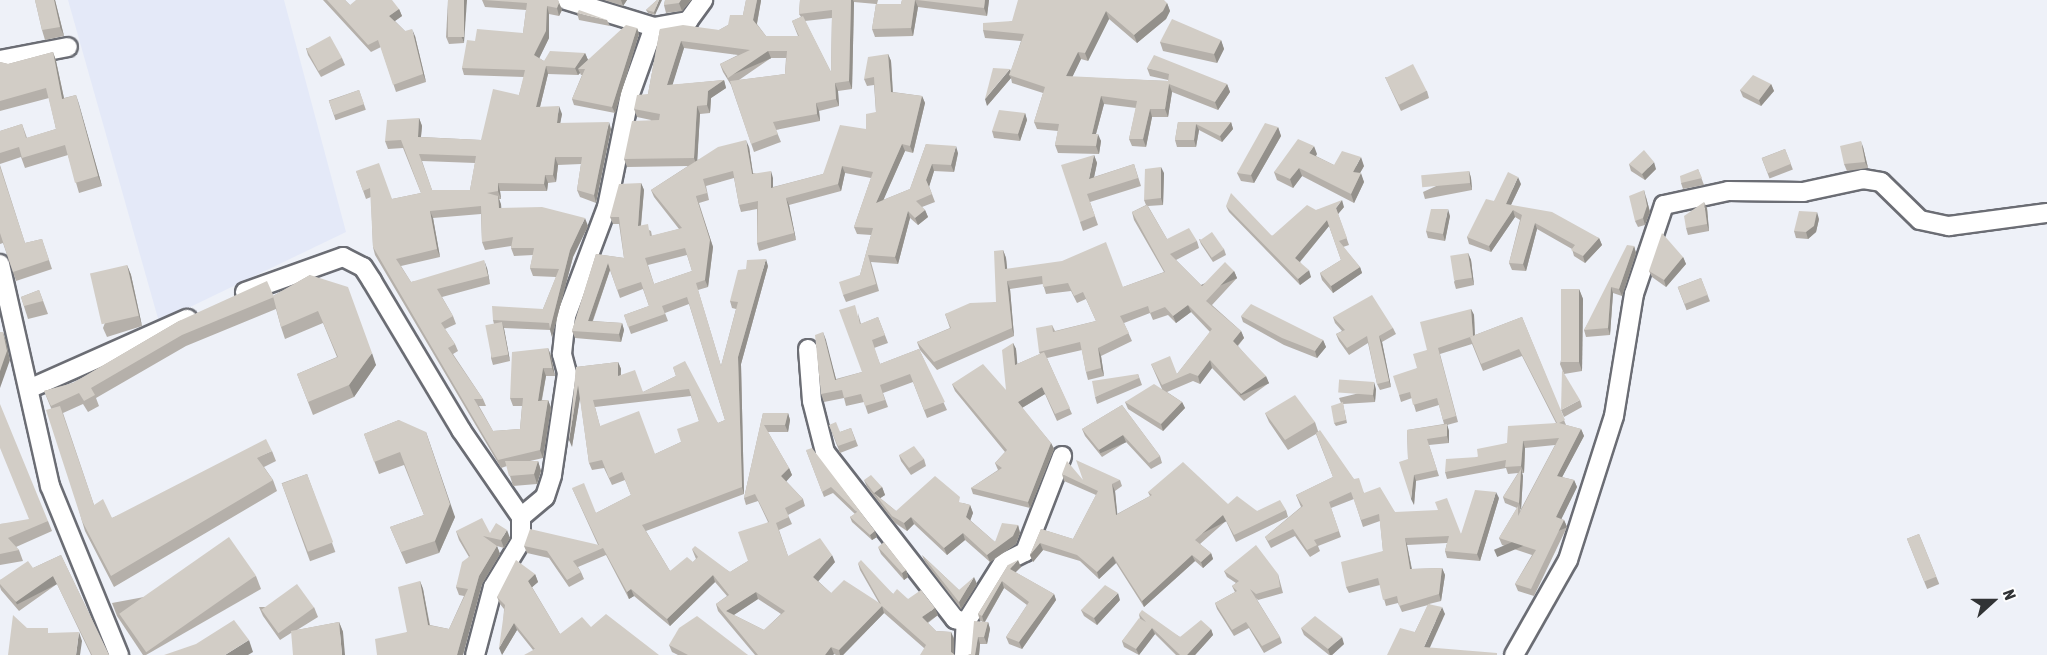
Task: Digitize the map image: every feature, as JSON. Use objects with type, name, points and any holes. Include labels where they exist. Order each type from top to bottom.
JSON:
[{"type":"street","points":[[566,0],[654,27],[688,21],[703,0]]},
{"type":"street","points":[[520,517],[545,497],[552,475],[567,373],[562,354],[566,316],[607,207],[630,94],[654,27]]},
{"type":"street","points":[[0,60],[68,47]]},
{"type":"street","points":[[1514,655],[1568,560],[1614,416],[1634,294],[1664,205],[1728,191],[1803,192],[1863,179],[1881,182],[1920,220],[1949,226],[2047,213]]},
{"type":"street","points":[[231,299],[326,260],[343,257],[363,267],[461,430],[520,517],[520,541],[493,587],[475,655]]},
{"type":"street","points":[[0,264],[31,388],[50,486],[120,655]]},
{"type":"street","points":[[31,388],[210,309]]},
{"type":"street","points":[[808,349],[812,401],[825,452],[955,619],[966,622]]},
{"type":"street","points":[[964,655],[966,622],[1003,563],[1025,552],[1062,456]]},
{"type":"shaded area","points":[[68,0],[284,0],[346,232],[159,322]]},
{"type":"building","points":[[35,0],[54,0],[60,27],[42,30]]},
{"type":"building","points":[[327,0],[345,0],[350,5],[356,0],[392,0],[399,9],[389,16],[405,31],[412,29],[423,74],[393,85],[378,40],[368,45]]},
{"type":"building","points":[[448,0],[464,0],[464,37],[448,37]]},
{"type":"building","points":[[484,0],[558,0],[557,8],[547,6],[546,31],[534,55],[544,61],[550,51],[585,53],[575,68],[546,66],[536,107],[559,106],[557,123],[609,122],[594,195],[577,190],[582,157],[555,157],[553,175],[545,175],[544,184],[498,183],[498,191],[487,193],[498,196],[499,208],[542,207],[585,218],[570,250],[550,329],[549,323],[493,320],[492,306],[543,309],[559,269],[530,268],[534,248],[511,248],[513,237],[482,242],[481,206],[430,211],[437,249],[396,259],[411,282],[484,260],[488,276],[437,289],[453,316],[441,323],[455,344],[448,348],[483,399],[474,399],[493,431],[520,429],[523,398],[510,398],[512,352],[548,348],[552,368],[543,368],[538,401],[548,400],[540,450],[498,460],[373,247],[370,188],[363,191],[356,171],[379,163],[392,199],[421,193],[401,140],[385,141],[387,120],[419,118],[418,137],[481,140],[493,89],[519,95],[525,70],[462,68],[467,40],[475,41],[477,29],[523,33],[527,3]],"holes":[[[419,154],[476,156],[470,190],[432,190]]]},
{"type":"building","points":[[659,0],[654,12],[646,10]]},
{"type":"building","points":[[665,0],[681,0],[679,3],[664,5]]},
{"type":"building","points":[[746,0],[757,0],[753,20],[766,36],[799,36],[792,21],[803,16],[831,72],[832,10],[799,14],[800,0],[851,0],[849,81],[835,83],[836,99],[816,103],[817,114],[773,122],[778,134],[751,144],[730,81],[785,74],[787,51],[768,51],[728,78],[720,64],[750,50],[681,41],[667,85],[724,80],[708,91],[707,105],[697,106],[694,158],[624,159],[632,121],[659,120],[660,114],[634,109],[637,95],[648,94],[660,29],[683,25],[719,30],[728,25],[730,15],[743,15]]},
{"type":"building","points":[[902,0],[915,0],[911,28],[872,29],[876,4],[901,4]]},
{"type":"building","points":[[917,0],[985,0],[984,8]]},
{"type":"building","points":[[1018,0],[1164,0],[1167,3],[1163,11],[1134,35],[1106,11],[1085,53],[1078,52],[1066,76],[1168,81],[1169,74],[1147,68],[1154,55],[1227,84],[1215,102],[1169,84],[1165,109],[1150,109],[1143,139],[1129,139],[1137,101],[1101,96],[1092,134],[1098,134],[1096,146],[1055,145],[1059,124],[1034,122],[1045,87],[1009,75],[1024,34],[983,30],[983,23],[1012,21]]},
{"type":"building","points":[[579,10],[607,20],[577,13]]},
{"type":"building","points":[[1172,19],[1221,40],[1214,54],[1160,42]]},
{"type":"building","points":[[626,25],[637,28],[612,107],[572,99],[585,69],[578,69]]},
{"type":"building","points":[[330,36],[342,58],[319,71],[306,49]]},
{"type":"building","points":[[53,52],[62,99],[76,95],[98,176],[75,183],[65,145],[22,158],[19,147],[0,153],[0,131],[22,124],[26,138],[56,129],[46,88],[0,101],[0,62],[8,64]]},
{"type":"building","points":[[888,54],[891,92],[922,96],[910,146],[902,144],[876,203],[910,189],[926,144],[956,146],[951,165],[932,164],[926,180],[932,194],[916,201],[925,210],[915,218],[908,211],[895,257],[868,255],[876,284],[843,295],[839,282],[860,275],[873,228],[854,227],[873,172],[842,166],[838,184],[786,198],[794,233],[757,243],[758,201],[739,205],[733,171],[703,179],[707,193],[696,196],[710,240],[705,280],[696,283],[721,366],[738,302],[730,301],[738,270],[746,269],[747,260],[766,259],[738,357],[742,487],[642,525],[670,571],[687,557],[693,562],[698,557],[692,549],[695,546],[730,572],[748,561],[738,532],[769,522],[755,494],[744,498],[763,413],[788,413],[785,425],[764,425],[789,468],[781,476],[803,499],[785,508],[789,517],[776,523],[788,556],[820,538],[832,555],[813,577],[831,593],[844,580],[881,604],[858,563],[861,560],[893,594],[897,589],[908,599],[921,590],[935,608],[922,617],[936,631],[951,632],[951,652],[955,655],[920,655],[926,645],[882,606],[839,650],[831,647],[825,655],[758,655],[716,604],[729,595],[713,575],[667,619],[631,589],[627,592],[603,548],[573,561],[581,572],[567,580],[547,551],[524,546],[530,529],[599,545],[572,488],[584,483],[596,513],[631,495],[622,472],[609,478],[602,460],[589,463],[578,385],[569,440],[576,367],[618,362],[618,376],[635,370],[643,392],[676,376],[673,367],[685,361],[718,423],[725,420],[687,297],[662,306],[665,314],[628,327],[624,315],[649,306],[641,282],[617,290],[608,263],[588,321],[622,323],[619,334],[572,331],[596,254],[624,258],[619,217],[610,217],[619,184],[641,183],[638,226],[648,224],[650,236],[682,228],[651,190],[718,147],[746,140],[752,174],[771,171],[771,188],[823,174],[840,125],[866,129],[866,114],[876,112],[874,77],[864,79],[868,57]],"holes":[[[685,248],[692,271],[654,284],[645,258]],[[689,389],[699,421],[677,429],[681,442],[655,454],[639,411],[600,426],[593,400]],[[756,592],[785,611],[764,630],[726,611]]]},
{"type":"building","points":[[1413,64],[1427,91],[1399,105],[1385,78]]},
{"type":"building","points":[[993,68],[1010,69],[985,99]]},
{"type":"building","points":[[1753,75],[1771,84],[1759,100],[1740,90]]},
{"type":"building","points":[[359,90],[364,104],[334,115],[329,101]]},
{"type":"building","points":[[999,110],[1025,113],[1018,134],[992,131]]},
{"type":"building","points":[[1178,122],[1231,122],[1220,136],[1196,124],[1194,140],[1175,140]]},
{"type":"building","points":[[1265,123],[1278,127],[1251,175],[1237,173]]},
{"type":"building","points":[[1298,139],[1314,146],[1309,153],[1334,165],[1342,151],[1361,157],[1353,172],[1361,173],[1351,194],[1299,168],[1290,179],[1274,172]]},
{"type":"building","points":[[1861,141],[1865,162],[1844,164],[1840,146]]},
{"type":"building","points":[[1785,149],[1791,164],[1768,173],[1762,158]]},
{"type":"building","points":[[1644,150],[1654,162],[1642,174],[1629,164]]},
{"type":"building","points":[[1094,155],[1089,179],[1134,164],[1138,178],[1087,194],[1095,216],[1080,222],[1061,165]]},
{"type":"building","points":[[0,167],[25,243],[42,239],[49,260],[13,272],[0,233]]},
{"type":"building","points":[[1161,167],[1161,198],[1144,200],[1145,169]]},
{"type":"building","points":[[1698,169],[1702,178],[1681,183],[1680,176]]},
{"type":"building","points":[[1469,171],[1470,183],[1422,187],[1421,175]]},
{"type":"building","points":[[1508,172],[1518,177],[1506,204],[1552,212],[1599,238],[1583,256],[1571,250],[1575,245],[1535,223],[1523,264],[1509,263],[1522,215],[1513,210],[1489,246],[1467,237],[1486,199],[1494,201]]},
{"type":"building","points":[[1644,190],[1647,206],[1643,218],[1635,221],[1629,196]]},
{"type":"building","points":[[1231,193],[1272,236],[1307,205],[1316,210],[1342,200],[1336,208],[1347,238],[1339,241],[1360,267],[1331,286],[1320,273],[1341,260],[1327,220],[1295,258],[1309,270],[1298,279],[1226,206]]},
{"type":"building","points":[[1704,202],[1707,224],[1686,228],[1684,216]]},
{"type":"building","points":[[1147,205],[1167,239],[1189,228],[1197,241],[1170,254],[1202,286],[1225,262],[1234,271],[1206,301],[1241,331],[1233,341],[1266,376],[1241,394],[1210,360],[1198,376],[1190,373],[1162,385],[1151,364],[1170,356],[1177,374],[1212,329],[1188,305],[1173,316],[1165,307],[1150,313],[1148,306],[1120,316],[1129,333],[1098,348],[1101,368],[1086,372],[1080,342],[1039,352],[1036,328],[1052,325],[1053,332],[1096,321],[1083,292],[1074,296],[1068,283],[1043,287],[1042,276],[1007,281],[1012,328],[934,362],[917,342],[951,328],[945,314],[970,303],[996,302],[994,251],[1003,250],[1005,269],[1062,261],[1106,242],[1123,287],[1165,272],[1132,212]]},
{"type":"building","points":[[1431,209],[1448,209],[1443,234],[1426,231]]},
{"type":"building","points":[[1799,211],[1817,212],[1814,226],[1806,232],[1794,231]]},
{"type":"building","points":[[1212,232],[1224,249],[1212,258],[1200,241]]},
{"type":"building","points":[[1662,233],[1683,257],[1664,280],[1649,271]]},
{"type":"building","points":[[1627,245],[1634,246],[1619,289],[1611,287],[1608,328],[1584,330]]},
{"type":"building","points":[[1468,253],[1472,278],[1454,281],[1450,256]]},
{"type":"building","points":[[127,265],[139,316],[102,324],[90,274]]},
{"type":"building","points":[[310,275],[348,287],[372,353],[349,385],[308,402],[297,374],[338,357],[318,311],[281,327],[273,296]]},
{"type":"building","points":[[1701,278],[1708,295],[1685,304],[1678,287]]},
{"type":"building","points":[[267,281],[274,297],[182,335],[91,388],[95,395],[84,401],[79,393],[51,406],[44,391],[73,383],[179,321]]},
{"type":"building","points":[[1561,289],[1579,289],[1579,362],[1561,362]]},
{"type":"building","points":[[39,290],[43,301],[24,306],[21,297]]},
{"type":"building","points":[[1372,295],[1393,328],[1379,336],[1389,381],[1377,384],[1367,336],[1347,348],[1336,334],[1345,330],[1333,317]]},
{"type":"building","points":[[1251,304],[1323,340],[1315,351],[1282,338],[1241,316]]},
{"type":"building","points":[[855,305],[860,324],[878,317],[885,335],[872,340],[880,364],[919,349],[945,402],[924,410],[910,374],[880,385],[885,400],[865,406],[861,394],[844,398],[842,390],[821,394],[815,335],[823,332],[835,380],[862,372],[839,310]]},
{"type":"building","points":[[1471,309],[1473,336],[1438,348],[1456,416],[1443,420],[1437,398],[1413,405],[1410,392],[1399,395],[1393,376],[1417,368],[1413,354],[1427,350],[1420,322]]},
{"type":"building","points":[[1522,317],[1565,420],[1559,423],[1581,429],[1557,476],[1574,480],[1556,517],[1564,520],[1531,589],[1515,584],[1536,550],[1499,538],[1518,506],[1518,516],[1559,438],[1523,441],[1521,466],[1505,467],[1506,460],[1445,472],[1446,459],[1478,457],[1477,449],[1507,443],[1508,426],[1557,423],[1519,349],[1481,364],[1470,337]]},
{"type":"building","points":[[502,322],[508,354],[492,358],[485,325]]},
{"type":"building","points":[[0,332],[3,332],[7,351],[0,371]]},
{"type":"building","points":[[1013,343],[1015,365],[1044,352],[1070,408],[1055,414],[1042,387],[1018,402],[1051,443],[1028,502],[971,488],[1002,468],[995,463],[1007,450],[952,384],[983,364],[1006,390],[1002,350]]},
{"type":"building","points":[[1562,370],[1580,400],[1561,410]]},
{"type":"building","points":[[1138,374],[1139,378],[1095,397],[1092,381]]},
{"type":"building","points":[[1339,380],[1374,382],[1373,395],[1338,393]]},
{"type":"building","points":[[1154,384],[1182,402],[1161,424],[1125,402]]},
{"type":"building","points":[[1295,395],[1315,422],[1285,440],[1265,413]]},
{"type":"building","points":[[1343,402],[1346,420],[1334,423],[1331,406]]},
{"type":"building","points":[[0,404],[48,521],[8,538],[19,550],[0,554],[0,524],[29,519],[0,448]]},
{"type":"building","points":[[1122,405],[1160,456],[1149,463],[1123,435],[1099,450],[1082,429]]},
{"type":"building","points":[[60,406],[94,505],[103,499],[112,518],[266,439],[272,451],[257,458],[273,480],[111,576],[82,521],[46,410]]},
{"type":"building","points":[[399,420],[426,432],[450,504],[435,541],[401,552],[390,527],[424,515],[400,452],[374,462],[364,434]]},
{"type":"building","points":[[836,422],[840,432],[851,428],[855,440],[838,446],[829,425]]},
{"type":"building","points":[[1447,424],[1447,436],[1427,439],[1437,470],[1414,475],[1411,499],[1399,462],[1408,459],[1407,430]]},
{"type":"building","points":[[1320,430],[1354,479],[1359,478],[1364,493],[1380,487],[1395,512],[1438,510],[1435,502],[1447,498],[1461,534],[1475,490],[1496,492],[1477,554],[1445,551],[1449,536],[1405,538],[1410,569],[1442,568],[1439,594],[1399,606],[1397,596],[1383,600],[1378,578],[1346,587],[1341,562],[1383,551],[1379,514],[1361,520],[1351,492],[1329,502],[1339,531],[1314,540],[1317,545],[1307,550],[1293,529],[1268,541],[1265,537],[1303,506],[1296,495],[1333,477],[1316,433]]},
{"type":"building","points":[[914,446],[924,459],[909,468],[899,455]]},
{"type":"building","points":[[812,448],[875,531],[870,535],[850,517],[857,512],[831,487],[822,492],[806,450]]},
{"type":"building","points":[[1076,460],[1120,480],[1112,484],[1116,515],[1152,495],[1148,492],[1183,462],[1228,504],[1237,496],[1257,511],[1280,500],[1286,510],[1234,535],[1223,515],[1195,540],[1211,553],[1201,562],[1192,555],[1142,601],[1113,556],[1097,572],[1077,555],[1040,543],[1030,555],[1041,529],[1073,539],[1098,491],[1062,474],[1067,461],[1083,480]]},
{"type":"building","points":[[505,461],[538,461],[534,474],[509,476]]},
{"type":"building","points":[[1521,469],[1519,503],[1503,497]]},
{"type":"building","points":[[307,474],[333,542],[308,552],[282,484]]},
{"type":"building","points":[[871,475],[882,487],[874,493],[864,480]]},
{"type":"building","points":[[935,476],[960,497],[959,502],[970,505],[966,517],[995,542],[1002,523],[1018,525],[1013,536],[987,555],[963,533],[944,548],[911,517],[904,523],[892,516],[874,493],[896,511]]},
{"type":"building","points":[[482,518],[490,533],[496,523],[507,530],[501,540],[483,536],[497,546],[479,576],[457,655],[377,655],[375,639],[407,632],[398,587],[420,581],[428,625],[449,629],[468,589],[456,587],[462,562],[470,556],[456,531]]},
{"type":"building","points":[[1919,534],[1936,577],[1924,582],[1907,539]]},
{"type":"building","points":[[229,537],[256,576],[146,652],[119,614]]},
{"type":"building","points":[[884,542],[906,570],[902,573],[878,547]]},
{"type":"building","points":[[1256,545],[1278,574],[1280,587],[1256,594],[1250,589],[1280,637],[1262,646],[1246,622],[1232,630],[1215,603],[1237,591],[1232,586],[1239,581],[1224,571]]},
{"type":"building","points":[[61,555],[109,655],[92,655],[53,576],[16,602],[0,584],[0,580],[28,561],[33,568]]},
{"type":"building","points":[[922,555],[959,590],[974,577],[959,602]]},
{"type":"building","points":[[516,560],[535,574],[528,581],[560,634],[582,617],[591,627],[606,614],[659,655],[524,655],[535,649],[514,623],[499,648],[505,605],[497,597]]},
{"type":"building","points":[[1018,560],[1010,569],[1054,594],[1019,642],[1006,637],[1029,602],[1002,581],[982,616],[978,614],[1008,565]]},
{"type":"building","points":[[297,584],[314,607],[278,633],[261,610]]},
{"type":"building","points":[[1105,585],[1118,593],[1094,618],[1081,610]]},
{"type":"building","points":[[1428,604],[1442,607],[1424,647],[1497,653],[1497,655],[1387,655],[1400,628],[1415,632]]},
{"type":"building","points":[[1142,610],[1180,637],[1201,620],[1211,629],[1187,655],[1180,655],[1152,628],[1136,649],[1122,641],[1139,618],[1146,622],[1139,614]]},
{"type":"building","points":[[13,615],[27,628],[48,628],[48,633],[79,632],[76,655],[8,655]]},
{"type":"building","points":[[697,616],[748,655],[688,655],[669,645],[679,628]]},
{"type":"building","points":[[1315,616],[1342,637],[1328,649],[1301,628]]},
{"type":"building","points":[[234,620],[249,640],[225,655],[164,655],[196,644]]},
{"type":"building","points":[[974,621],[988,622],[984,637],[978,637],[975,655],[968,655],[971,654]]},
{"type":"building","points":[[339,622],[342,655],[293,655],[291,631]]}]
